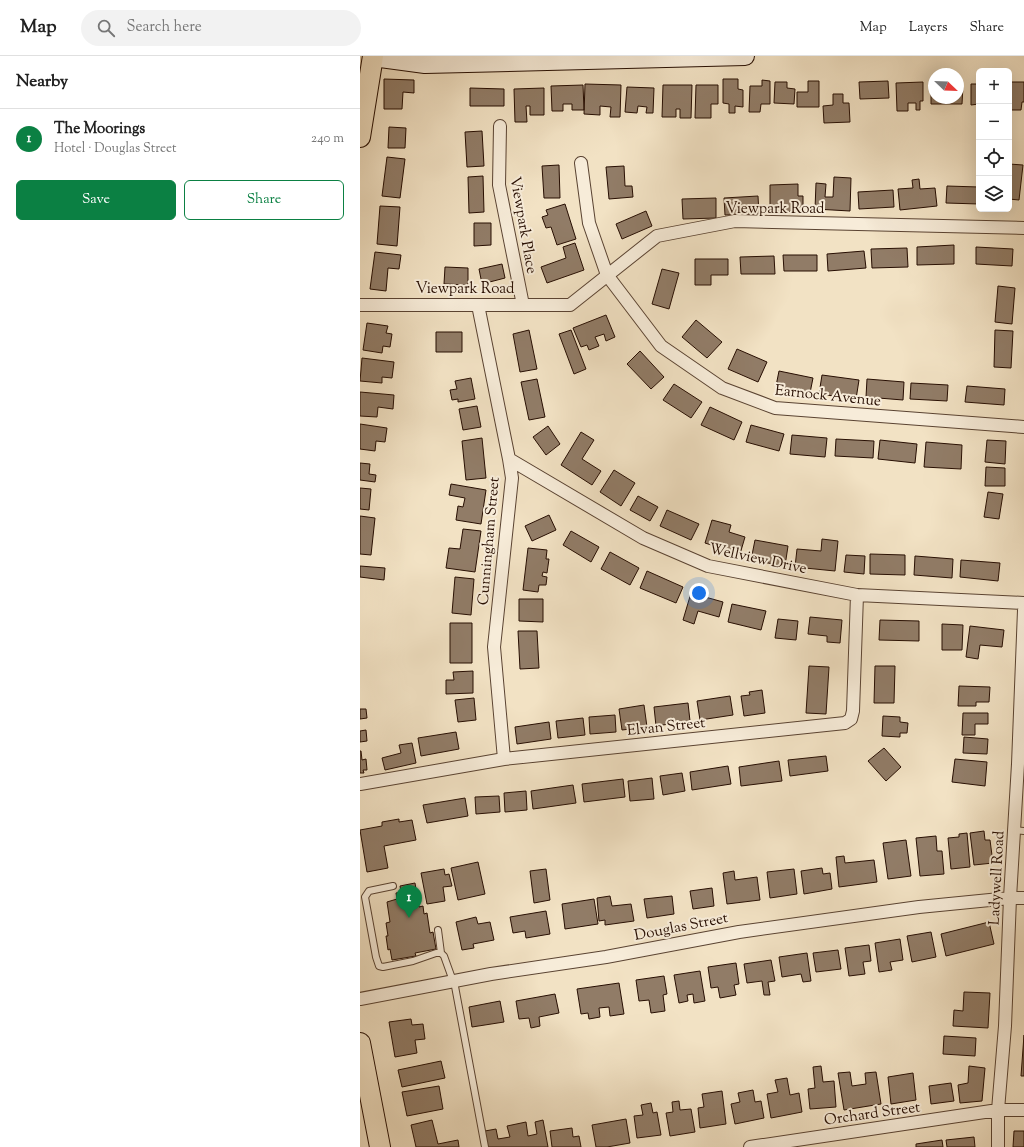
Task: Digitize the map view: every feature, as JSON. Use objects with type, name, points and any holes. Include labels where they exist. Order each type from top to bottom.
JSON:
[{"type":"main road","points":[[361,129],[372,57]]},
{"type":"main road","points":[[360,1044],[380,1147]]},
{"type":"street","points":[[372,57],[425,64],[453,60],[744,56]]},
{"type":"street","name":"Viewpark Place","points":[[500,126],[499,185],[523,305]]},
{"type":"street","name":"Earnock Avenue","points":[[581,163],[589,223],[607,275],[661,346],[722,388],[775,408],[1024,427]]},
{"type":"street","name":"Viewpark Road","points":[[360,305],[570,305],[657,236],[735,221],[1024,228]]},
{"type":"street","name":"Cunningham Street","points":[[478,304],[512,478],[494,647],[504,759]]},
{"type":"street","name":"Wellview Drive","points":[[509,459],[643,538],[708,566],[857,594],[1024,603]]},
{"type":"street","name":"Elvan Street","points":[[360,784],[504,759],[845,723],[851,719],[853,711],[857,594]]},
{"type":"street","name":"Ladywell Road","points":[[998,1147],[998,1110],[1005,1026],[1010,898],[1019,830],[1024,610]]},
{"type":"street","name":"Douglas Street","points":[[360,999],[491,974],[606,957],[739,932],[919,907],[1024,898]]},
{"type":"street","name":"Orchard Street","points":[[750,1147],[998,1110],[1024,1110]]},
{"type":"lane","points":[[393,886],[368,891],[365,898],[379,966],[383,967],[398,964],[428,957],[436,953],[441,953]]},
{"type":"lane","points":[[438,930],[441,953],[444,956],[453,981],[485,1147]]},
{"type":"building","points":[[384,79],[414,80],[414,93],[403,92],[402,109],[384,109]]},
{"type":"building","points":[[723,79],[738,79],[738,89],[743,90],[743,107],[735,106],[735,113],[729,113],[729,104],[723,103]]},
{"type":"building","points":[[762,80],[770,81],[770,104],[761,104],[760,112],[749,112],[750,86],[762,86]]},
{"type":"building","points":[[808,81],[819,81],[819,107],[797,107],[797,92],[808,92]]},
{"type":"building","points":[[888,81],[889,98],[860,99],[859,82]]},
{"type":"building","points":[[775,82],[787,82],[787,88],[795,89],[794,104],[774,103]]},
{"type":"building","points":[[923,82],[923,101],[920,101],[920,110],[916,110],[916,103],[908,103],[908,111],[897,111],[896,83]]},
{"type":"building","points":[[1012,82],[1024,82],[1024,102],[1022,102],[1021,110],[1012,110]]},
{"type":"building","points":[[585,84],[621,85],[620,117],[610,117],[611,107],[600,106],[600,115],[584,114]]},
{"type":"building","points":[[971,84],[976,84],[976,104],[971,105]]},
{"type":"building","points":[[583,85],[584,110],[572,110],[572,104],[563,104],[563,111],[552,111],[551,86]]},
{"type":"building","points":[[663,85],[692,85],[691,118],[680,118],[680,109],[676,109],[676,117],[662,117]]},
{"type":"building","points":[[696,85],[718,85],[718,104],[711,104],[711,118],[695,118]]},
{"type":"building","points":[[627,87],[654,88],[653,113],[646,113],[647,107],[638,106],[637,113],[625,112]]},
{"type":"building","points":[[470,88],[504,89],[504,106],[470,106]]},
{"type":"building","points":[[544,88],[544,115],[530,115],[530,106],[526,106],[527,122],[515,122],[514,89]]},
{"type":"building","points":[[833,94],[843,94],[843,103],[849,103],[850,122],[824,123],[823,106],[833,105]]},
{"type":"building","points":[[389,127],[406,128],[405,148],[388,148]]},
{"type":"building","points":[[482,131],[484,166],[467,167],[465,132]]},
{"type":"building","points":[[387,157],[405,159],[400,198],[382,196]]},
{"type":"building","points":[[1012,164],[1023,165],[1019,200],[1012,199]]},
{"type":"building","points":[[559,165],[560,198],[544,198],[542,166]]},
{"type":"building","points":[[624,166],[625,186],[632,186],[633,197],[609,199],[606,167]]},
{"type":"building","points":[[483,176],[484,212],[469,213],[468,177]]},
{"type":"building","points":[[834,177],[851,178],[850,211],[815,209],[816,183],[826,184],[825,197],[833,197]]},
{"type":"building","points":[[919,179],[920,189],[935,188],[937,206],[900,210],[898,189],[913,188],[912,180]]},
{"type":"building","points":[[798,184],[798,196],[803,196],[803,211],[770,212],[770,185]]},
{"type":"building","points":[[947,186],[976,187],[976,204],[946,203]]},
{"type":"building","points":[[893,190],[894,207],[859,209],[858,192]]},
{"type":"building","points":[[758,196],[759,214],[725,215],[724,198]]},
{"type":"building","points":[[716,198],[716,218],[683,219],[682,199]]},
{"type":"building","points":[[565,204],[576,239],[557,245],[551,227],[546,228],[542,217],[548,215],[546,210]]},
{"type":"building","points":[[380,206],[400,207],[397,246],[377,244]]},
{"type":"building","points":[[646,211],[652,226],[622,239],[616,224]]},
{"type":"building","points":[[474,223],[491,223],[491,245],[474,246]]},
{"type":"building","points":[[575,243],[584,270],[547,283],[541,267],[566,258],[563,247]]},
{"type":"building","points":[[954,245],[954,264],[917,265],[917,247]]},
{"type":"building","points":[[976,247],[1013,249],[1012,266],[976,264]]},
{"type":"building","points":[[907,248],[908,267],[872,268],[871,249]]},
{"type":"building","points":[[864,251],[866,268],[828,271],[827,254]]},
{"type":"building","points":[[375,252],[401,255],[399,269],[388,268],[386,291],[370,289]]},
{"type":"building","points":[[783,255],[817,255],[817,271],[784,271]]},
{"type":"building","points":[[774,256],[775,274],[741,274],[740,257]]},
{"type":"building","points":[[695,259],[728,259],[728,275],[711,275],[711,285],[695,285]]},
{"type":"building","points":[[502,264],[505,278],[482,284],[479,269]]},
{"type":"building","points":[[445,267],[468,268],[468,285],[444,284]]},
{"type":"building","points":[[662,269],[679,273],[669,309],[652,304]]},
{"type":"building","points":[[998,286],[1015,288],[1012,324],[995,322]]},
{"type":"building","points":[[606,315],[615,337],[606,341],[604,334],[595,337],[599,346],[589,350],[587,345],[581,347],[573,328]]},
{"type":"building","points":[[696,320],[722,342],[707,358],[682,337]]},
{"type":"building","points":[[367,323],[388,326],[386,333],[392,334],[390,347],[383,346],[382,353],[363,350]]},
{"type":"building","points":[[529,330],[537,369],[520,372],[513,334]]},
{"type":"building","points":[[571,330],[586,369],[574,374],[559,334]]},
{"type":"building","points":[[995,330],[1013,331],[1011,368],[994,367]]},
{"type":"building","points":[[436,332],[462,332],[462,352],[436,352]]},
{"type":"building","points":[[737,349],[767,362],[758,382],[728,369]]},
{"type":"building","points":[[640,351],[664,377],[651,389],[627,364]]},
{"type":"building","points":[[362,358],[394,362],[392,378],[382,377],[382,383],[360,381]]},
{"type":"building","points":[[779,371],[813,378],[810,393],[776,386]]},
{"type":"building","points":[[822,375],[859,380],[856,399],[819,394]]},
{"type":"building","points":[[471,378],[475,399],[458,402],[458,399],[452,400],[450,390],[457,389],[455,381]]},
{"type":"building","points":[[537,379],[545,417],[529,420],[521,382]]},
{"type":"building","points":[[867,379],[904,382],[903,400],[866,397]]},
{"type":"building","points":[[911,383],[948,385],[947,401],[910,399]]},
{"type":"building","points":[[674,384],[702,402],[691,418],[663,400]]},
{"type":"building","points":[[967,386],[1005,389],[1004,405],[965,402]]},
{"type":"building","points":[[360,392],[394,395],[393,409],[378,407],[377,417],[360,416]]},
{"type":"building","points":[[477,406],[481,427],[463,430],[459,409]]},
{"type":"building","points":[[710,407],[742,422],[734,440],[701,425]]},
{"type":"building","points":[[360,424],[387,428],[385,442],[376,441],[375,451],[360,449]]},
{"type":"building","points":[[751,425],[784,434],[779,451],[746,442]]},
{"type":"building","points":[[548,426],[560,444],[546,455],[533,437]]},
{"type":"building","points":[[581,432],[594,440],[582,459],[601,471],[592,485],[561,465]]},
{"type":"building","points":[[792,435],[827,438],[825,457],[790,454]]},
{"type":"building","points":[[482,438],[486,478],[466,480],[462,441]]},
{"type":"building","points":[[836,439],[874,441],[873,458],[835,456]]},
{"type":"building","points":[[880,440],[917,444],[915,463],[878,459]]},
{"type":"building","points":[[987,440],[1006,441],[1005,464],[985,462]]},
{"type":"building","points":[[926,442],[962,445],[961,469],[924,467]]},
{"type":"building","points":[[360,463],[370,464],[369,474],[376,475],[375,482],[360,480]]},
{"type":"building","points":[[986,467],[1005,468],[1005,486],[985,486]]},
{"type":"building","points":[[614,470],[635,483],[621,506],[600,492]]},
{"type":"building","points":[[451,484],[486,490],[481,524],[456,520],[458,506],[463,507],[465,498],[449,495]]},
{"type":"building","points":[[360,488],[371,489],[369,510],[360,509]]},
{"type":"building","points":[[988,492],[1003,494],[999,519],[984,517]]},
{"type":"building","points":[[638,496],[658,507],[650,521],[630,510]]},
{"type":"building","points":[[667,510],[699,524],[691,540],[660,526]]},
{"type":"building","points":[[549,515],[556,530],[532,541],[525,526]]},
{"type":"building","points":[[360,516],[375,518],[371,555],[360,554]]},
{"type":"building","points":[[712,520],[731,525],[729,532],[745,537],[740,554],[705,543]]},
{"type":"building","points":[[463,529],[481,531],[475,572],[446,568],[449,548],[460,549]]},
{"type":"building","points":[[571,531],[599,547],[591,562],[563,545]]},
{"type":"building","points":[[822,539],[838,541],[835,571],[795,567],[797,549],[821,551]]},
{"type":"building","points":[[755,540],[788,546],[785,566],[751,560]]},
{"type":"building","points":[[528,548],[547,550],[546,559],[549,559],[547,573],[543,572],[542,576],[547,577],[546,585],[539,585],[538,592],[523,590]]},
{"type":"building","points":[[610,552],[639,568],[630,585],[601,569]]},
{"type":"building","points":[[870,554],[905,555],[905,575],[870,574]]},
{"type":"building","points":[[846,555],[865,556],[864,574],[844,572]]},
{"type":"building","points":[[915,556],[953,559],[952,578],[914,575]]},
{"type":"building","points":[[961,560],[1000,563],[998,581],[960,577]]},
{"type":"building","points":[[360,566],[385,568],[384,580],[360,577]]},
{"type":"building","points":[[647,571],[683,587],[676,603],[640,588]]},
{"type":"building","points":[[455,577],[474,579],[471,615],[452,613]]},
{"type":"building","points":[[691,593],[723,602],[719,617],[698,611],[694,624],[683,620]]},
{"type":"building","points":[[519,599],[543,599],[543,622],[519,621]]},
{"type":"building","points":[[732,604],[766,611],[761,630],[728,622]]},
{"type":"building","points":[[810,617],[842,620],[840,643],[827,642],[827,636],[808,634]]},
{"type":"building","points":[[778,619],[798,621],[796,640],[775,638]]},
{"type":"building","points":[[880,620],[919,621],[919,641],[879,640]]},
{"type":"building","points":[[450,623],[472,623],[472,663],[450,663]]},
{"type":"building","points":[[942,624],[963,625],[962,650],[942,650]]},
{"type":"building","points":[[970,626],[1004,630],[1002,647],[980,645],[978,659],[966,657]]},
{"type":"building","points":[[518,631],[537,631],[539,668],[520,669]]},
{"type":"building","points":[[809,666],[829,667],[826,714],[806,713]]},
{"type":"building","points":[[875,666],[895,666],[894,703],[874,703]]},
{"type":"building","points":[[473,671],[473,693],[446,694],[446,680],[454,680],[453,672]]},
{"type":"building","points":[[959,686],[990,687],[989,702],[976,702],[976,706],[958,706]]},
{"type":"building","points":[[762,690],[765,713],[744,716],[741,696],[750,695],[749,692]]},
{"type":"building","points":[[730,696],[733,715],[700,720],[697,701]]},
{"type":"building","points":[[474,698],[476,720],[458,722],[455,700]]},
{"type":"building","points":[[688,703],[690,721],[656,726],[654,707]]},
{"type":"building","points":[[644,705],[647,727],[622,730],[619,709]]},
{"type":"building","points":[[360,709],[366,709],[367,718],[360,719]]},
{"type":"building","points":[[963,713],[988,713],[988,724],[975,724],[975,735],[962,735]]},
{"type":"building","points":[[615,715],[616,732],[590,734],[589,717]]},
{"type":"building","points":[[883,716],[900,717],[900,722],[908,723],[907,733],[900,733],[900,737],[882,736]]},
{"type":"building","points":[[583,718],[585,735],[558,738],[556,721]]},
{"type":"building","points":[[549,722],[551,739],[517,744],[515,727]]},
{"type":"building","points":[[366,730],[367,741],[360,742],[360,731]]},
{"type":"building","points":[[456,732],[459,749],[421,756],[418,738]]},
{"type":"building","points":[[964,737],[988,739],[987,754],[963,753]]},
{"type":"building","points":[[412,743],[416,763],[385,770],[382,758],[401,753],[399,745]]},
{"type":"building","points":[[884,748],[901,767],[886,781],[868,761]]},
{"type":"building","points":[[360,751],[362,760],[366,759],[367,770],[363,770],[364,773],[360,773]]},
{"type":"building","points":[[826,756],[828,771],[790,776],[788,760]]},
{"type":"building","points":[[955,759],[987,762],[985,786],[952,782]]},
{"type":"building","points":[[779,761],[782,781],[741,786],[739,767]]},
{"type":"building","points":[[728,766],[731,784],[692,790],[690,772]]},
{"type":"building","points":[[682,773],[685,791],[663,795],[660,776]]},
{"type":"building","points":[[652,778],[654,799],[630,801],[628,781]]},
{"type":"building","points":[[623,779],[625,797],[584,802],[582,784]]},
{"type":"building","points":[[573,785],[576,803],[533,809],[531,791]]},
{"type":"building","points":[[526,791],[527,810],[505,812],[504,793]]},
{"type":"building","points":[[499,796],[500,812],[476,814],[475,797]]},
{"type":"building","points":[[465,798],[468,816],[427,823],[423,805]]},
{"type":"building","points":[[399,819],[399,822],[412,820],[416,840],[384,846],[388,868],[367,872],[360,830],[382,826],[382,822]]},
{"type":"building","points":[[984,831],[985,840],[990,840],[993,863],[974,865],[970,833]]},
{"type":"building","points":[[967,833],[970,867],[951,869],[948,838],[959,837],[959,834]]},
{"type":"building","points":[[936,836],[937,851],[942,851],[944,874],[920,876],[916,838]]},
{"type":"building","points":[[906,840],[911,876],[888,879],[883,843]]},
{"type":"building","points":[[844,856],[845,863],[874,860],[877,882],[839,887],[836,857]]},
{"type":"building","points":[[478,862],[485,894],[458,900],[451,868]]},
{"type":"building","points":[[822,868],[823,874],[830,873],[832,889],[804,894],[801,871]]},
{"type":"building","points":[[444,869],[445,875],[449,874],[452,886],[443,887],[445,901],[427,904],[421,873]]},
{"type":"building","points":[[546,869],[550,900],[534,903],[530,871]]},
{"type":"building","points":[[794,869],[797,894],[770,898],[767,872]]},
{"type":"building","points":[[734,871],[735,880],[757,877],[760,900],[727,904],[723,873]]},
{"type":"building","points":[[415,883],[419,907],[423,906],[424,914],[427,913],[430,933],[433,932],[436,949],[415,953],[416,956],[392,960],[390,949],[388,950],[386,936],[388,936],[386,923],[390,922],[387,902],[397,899],[396,893],[401,892],[400,886]]},
{"type":"building","points":[[712,888],[714,906],[693,909],[690,891]]},
{"type":"building","points":[[610,896],[612,906],[631,904],[634,921],[605,925],[605,920],[599,921],[597,898]]},
{"type":"building","points":[[672,896],[674,914],[647,918],[644,899]]},
{"type":"building","points":[[594,899],[598,924],[565,929],[562,904]]},
{"type":"building","points":[[546,911],[550,934],[526,938],[525,931],[513,933],[510,917]]},
{"type":"building","points":[[476,917],[478,924],[490,922],[494,940],[473,944],[474,948],[462,950],[456,922]]},
{"type":"building","points":[[989,922],[994,944],[946,956],[941,934]]},
{"type":"building","points":[[931,932],[936,957],[912,962],[907,936]]},
{"type":"building","points":[[900,939],[903,960],[890,962],[892,970],[879,972],[875,943]]},
{"type":"building","points":[[869,945],[871,961],[863,962],[865,974],[849,976],[845,948]]},
{"type":"building","points":[[838,950],[841,969],[816,972],[813,953]]},
{"type":"building","points":[[807,953],[811,981],[803,982],[801,974],[782,977],[779,957]]},
{"type":"building","points":[[771,960],[775,981],[768,982],[770,995],[764,995],[762,981],[747,983],[744,964]]},
{"type":"building","points":[[736,963],[739,984],[734,985],[736,995],[720,998],[718,987],[711,988],[708,967]]},
{"type":"building","points":[[700,971],[705,1001],[694,1003],[693,994],[687,995],[688,1001],[679,1003],[674,975]]},
{"type":"building","points":[[664,976],[667,994],[663,995],[665,1011],[651,1013],[649,1000],[639,1001],[636,980]]},
{"type":"building","points":[[619,983],[624,1014],[610,1016],[609,1007],[599,1008],[600,1017],[589,1019],[588,1013],[581,1014],[577,989]]},
{"type":"building","points":[[964,992],[990,993],[988,1028],[953,1026],[954,1010],[963,1011]]},
{"type":"building","points":[[555,994],[559,1013],[539,1017],[540,1026],[531,1028],[529,1018],[519,1019],[516,1001]]},
{"type":"building","points":[[500,1001],[504,1022],[472,1027],[469,1007]]},
{"type":"building","points":[[411,1019],[412,1025],[423,1024],[425,1039],[415,1040],[417,1053],[395,1057],[389,1022]]},
{"type":"building","points":[[1024,1035],[1024,1076],[1021,1076]]},
{"type":"building","points":[[944,1036],[976,1038],[975,1056],[943,1054]]},
{"type":"building","points":[[441,1061],[445,1078],[402,1087],[398,1070]]},
{"type":"building","points":[[821,1066],[823,1082],[834,1081],[836,1107],[810,1109],[808,1089],[815,1088],[813,1067]]},
{"type":"building","points":[[969,1066],[985,1068],[982,1101],[960,1103],[958,1085],[968,1083]]},
{"type":"building","points":[[850,1072],[852,1086],[866,1084],[865,1073],[876,1072],[881,1104],[844,1110],[838,1073]]},
{"type":"building","points":[[913,1073],[916,1100],[891,1104],[888,1077]]},
{"type":"building","points":[[787,1078],[790,1095],[799,1093],[802,1112],[771,1118],[767,1094],[778,1092],[775,1080]]},
{"type":"building","points":[[951,1083],[954,1101],[931,1104],[929,1086]]},
{"type":"building","points":[[439,1086],[443,1109],[407,1116],[402,1092]]},
{"type":"building","points":[[753,1090],[755,1102],[761,1101],[764,1118],[735,1124],[731,1104],[740,1102],[738,1093]]},
{"type":"building","points":[[722,1091],[726,1124],[700,1128],[698,1108],[704,1107],[702,1094]]},
{"type":"building","points":[[679,1101],[680,1110],[691,1109],[695,1132],[670,1136],[666,1113],[673,1112],[672,1102]]},
{"type":"building","points":[[651,1103],[653,1113],[657,1112],[661,1135],[637,1138],[634,1116],[643,1115],[641,1105]]},
{"type":"building","points":[[626,1119],[630,1143],[607,1147],[596,1147],[592,1125]]},
{"type":"building","points":[[432,1120],[438,1144],[458,1140],[459,1147],[416,1147],[411,1125]]},
{"type":"building","points":[[543,1120],[548,1147],[488,1147],[485,1131],[496,1129],[498,1139],[510,1137],[507,1126],[526,1122],[528,1136],[537,1134],[535,1122]]},
{"type":"building","points":[[572,1128],[573,1137],[579,1136],[581,1147],[552,1147],[550,1131]]},
{"type":"building","points":[[1014,1131],[1024,1131],[1024,1147],[1013,1147]]},
{"type":"building","points":[[974,1137],[975,1147],[947,1147],[946,1140]]},
{"type":"building","points":[[942,1140],[943,1147],[916,1147],[916,1144]]},
{"type":"place","name":"The Moorings","points":[[409,918]]}]
